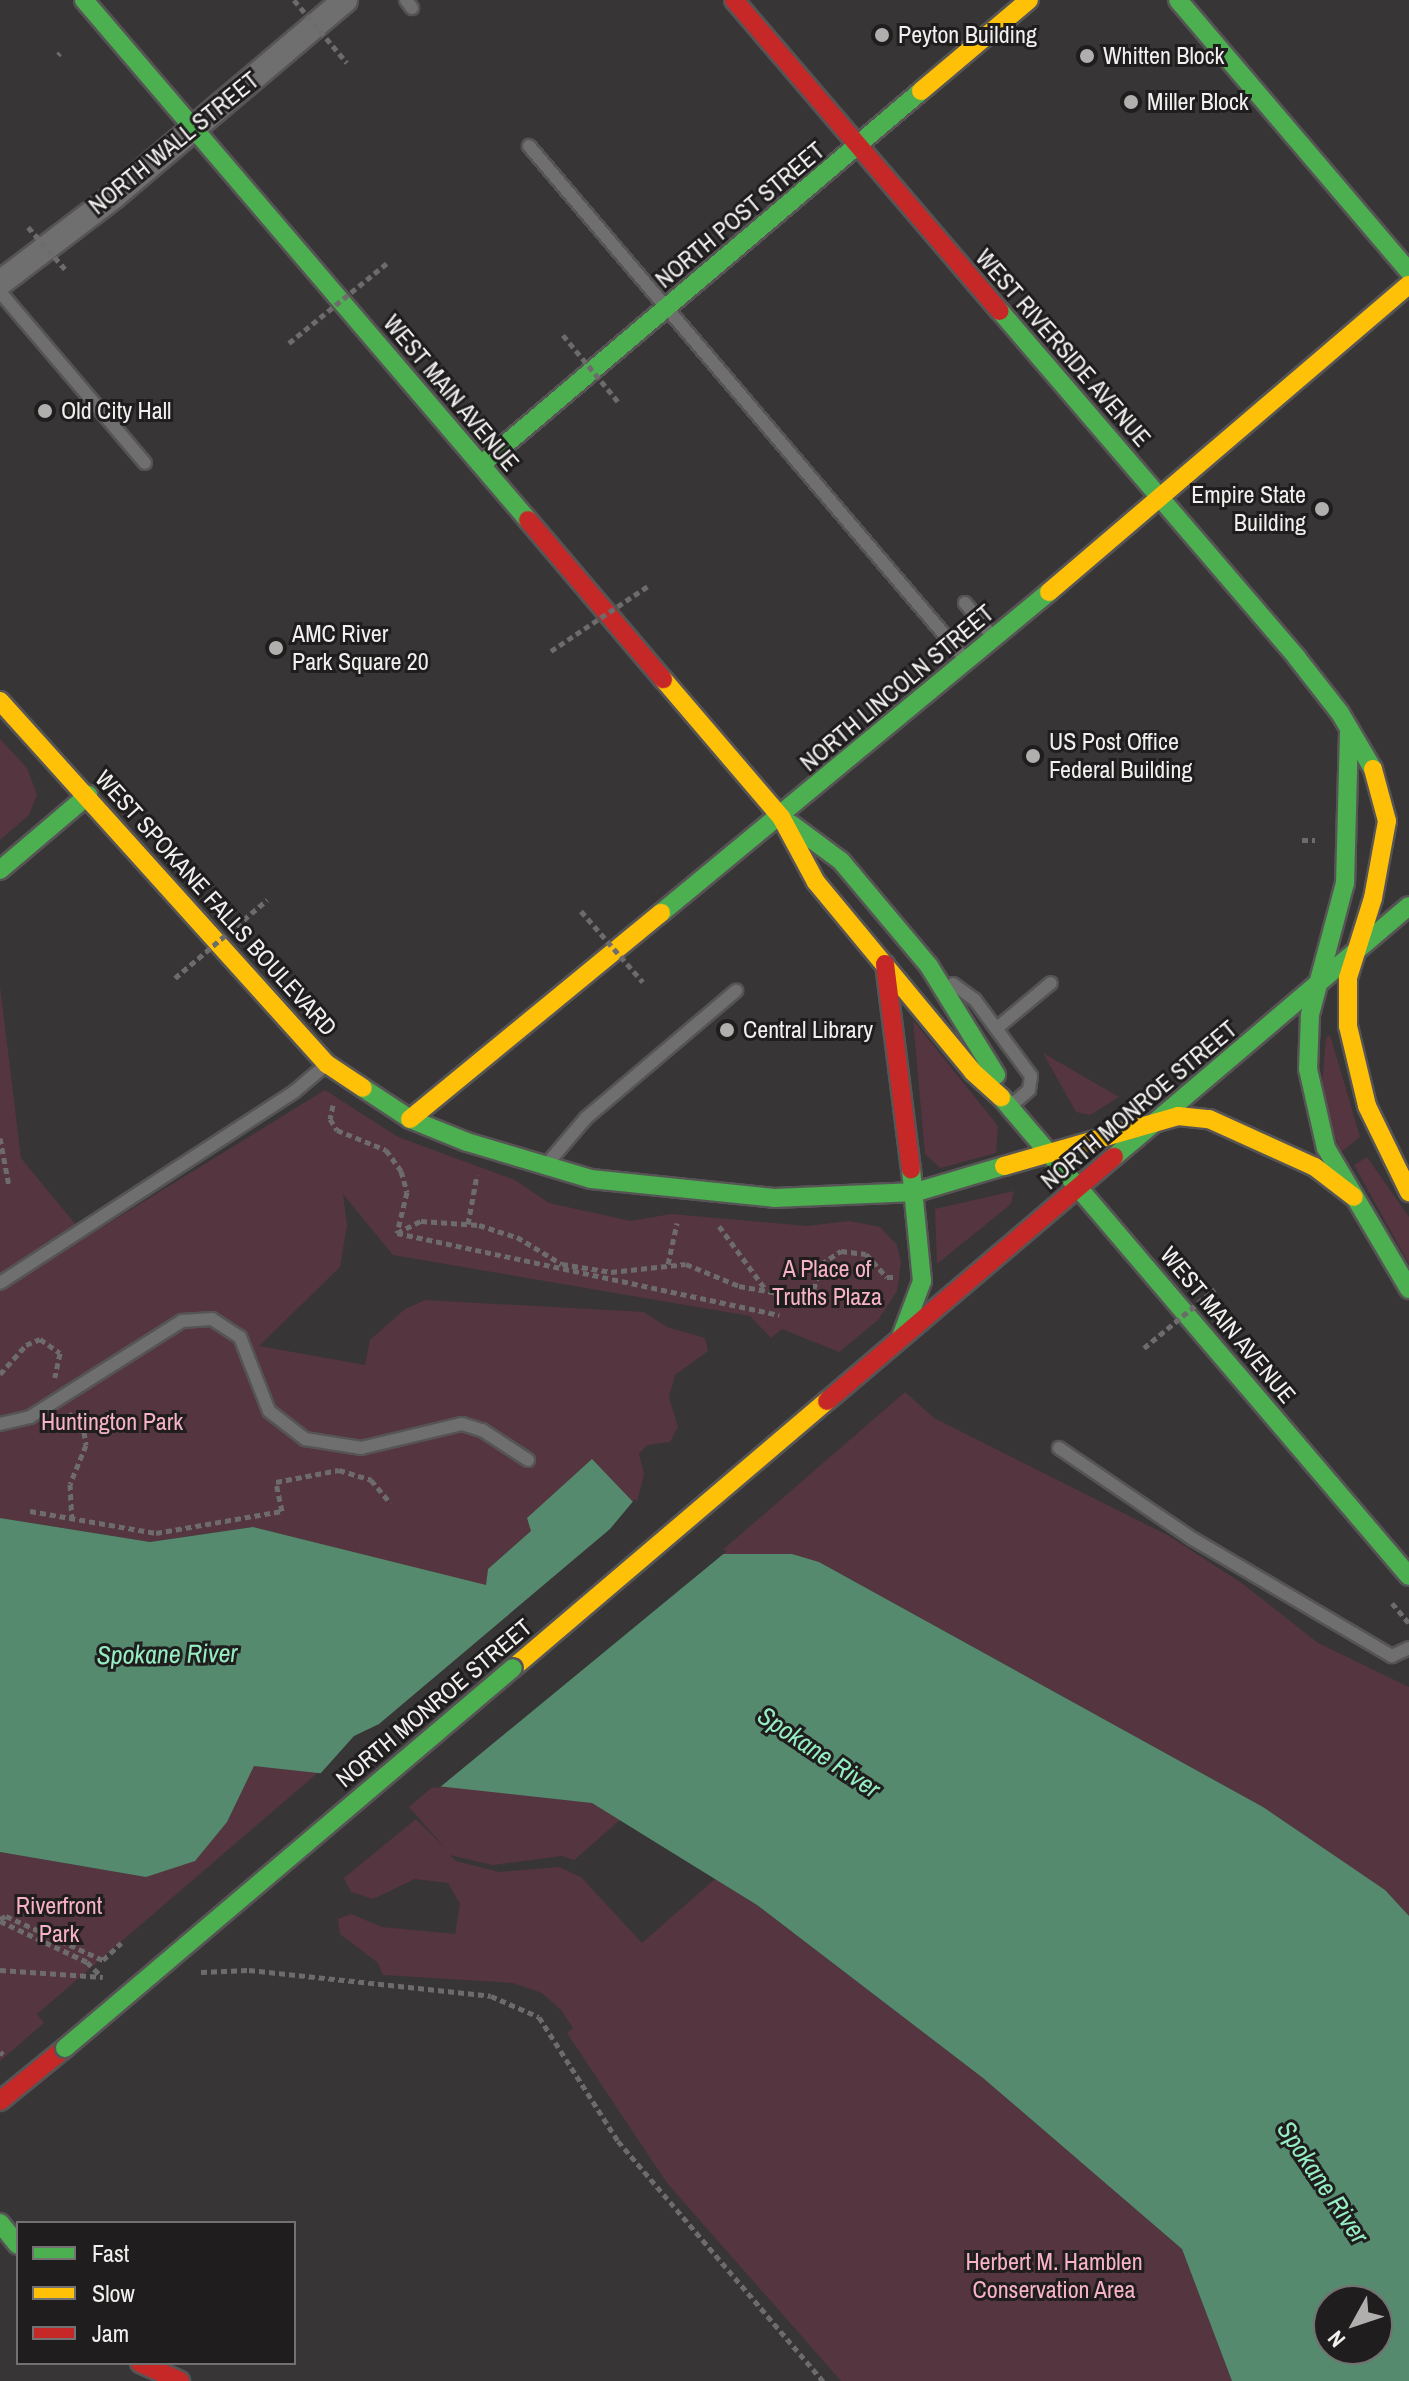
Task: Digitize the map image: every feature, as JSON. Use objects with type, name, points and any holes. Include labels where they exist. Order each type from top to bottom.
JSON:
[{"type":"main road","name":"WEST MAIN AVENUE","points":[[84,0],[781,817],[816,882],[973,1072],[1011,1105],[1409,1576]]},
{"type":"main road","name":"WEST RIVERSIDE AVENUE","points":[[734,0],[1324,691],[1379,779],[1387,821],[1373,898],[1356,951],[1347,998],[1351,1052],[1367,1106],[1409,1192]]},
{"type":"main road","name":"NORTH POST STREET","points":[[481,465],[1029,0]]},
{"type":"main road","points":[[1178,0],[1409,271]]},
{"type":"main road","name":"NORTH LINCOLN STREET","points":[[410,1119],[967,662],[1409,285]]},
{"type":"main road","name":"WEST SPOKANE FALLS BOULEVARD","points":[[0,701],[88,795],[327,1064],[410,1119],[545,1167],[591,1179],[774,1198],[916,1192],[1157,1120]]},
{"type":"main road","points":[[1349,732],[1345,883],[1316,986],[1307,1040],[1314,1105],[1326,1148],[1409,1289]]},
{"type":"main road","points":[[0,870],[88,795]]},
{"type":"main road","name":"WEST MAIN AVENUE","points":[[781,817],[841,861],[929,966],[989,1060],[1011,1105]]},
{"type":"main road","name":"NORTH MONROE STREET","points":[[0,2101],[1409,906]]},
{"type":"main road","name":"NORTH MONROE STREET","points":[[885,964],[916,1192],[922,1281],[899,1341]]},
{"type":"main road","points":[[1157,1120],[1178,1116],[1209,1119],[1315,1167],[1354,1197]]},
{"type":"main road","points":[[1354,1197],[1357,1147],[1397,1171]]},
{"type":"main road","points":[[0,2223],[16,2243]]},
{"type":"main road","points":[[144,2365],[180,2381]]},
{"type":"street","name":"NORTH WALL STREET","points":[[0,283],[194,128],[345,0]]},
{"type":"lane","points":[[529,146],[669,306],[967,662]]},
{"type":"lane","points":[[0,292],[145,463]]},
{"type":"lane","points":[[965,603],[994,638]]},
{"type":"lane","points":[[929,966],[975,1000],[1033,1084],[1011,1105]]},
{"type":"lane","points":[[997,1028],[1051,983]]},
{"type":"lane","points":[[545,1167],[586,1118],[736,991]]},
{"type":"lane","points":[[0,1283],[294,1092],[327,1064]]},
{"type":"lane","points":[[0,1424],[30,1417],[182,1321],[212,1319],[240,1337],[269,1411],[305,1439],[361,1448],[398,1443],[462,1424],[482,1430],[528,1460]]},
{"type":"lane","points":[[1059,1448],[1193,1539],[1392,1656],[1409,1648]]},
{"type":"path","points":[[294,0],[347,63]]},
{"type":"path","points":[[28,227],[65,269]]},
{"type":"path","points":[[289,343],[387,263]]},
{"type":"path","points":[[563,335],[620,404]]},
{"type":"path","points":[[551,651],[648,586]]},
{"type":"path","points":[[1302,840],[1315,840]]},
{"type":"path","points":[[175,978],[267,900]]},
{"type":"path","points":[[581,911],[643,982]]},
{"type":"path","points":[[333,1105],[330,1119],[337,1130],[386,1150],[401,1171],[407,1192],[397,1233]]},
{"type":"path","points":[[0,1138],[9,1186]]},
{"type":"path","points":[[468,1224],[477,1174]]},
{"type":"path","points":[[397,1233],[421,1221],[468,1224],[517,1237],[562,1264],[611,1272],[668,1264],[702,1267],[739,1286],[811,1299],[821,1264],[841,1251],[866,1254],[887,1277],[895,1277]]},
{"type":"path","points":[[668,1264],[677,1223]]},
{"type":"path","points":[[719,1226],[767,1291]]},
{"type":"path","points":[[397,1233],[779,1315]]},
{"type":"path","points":[[1144,1348],[1215,1289]]},
{"type":"path","points":[[30,1511],[156,1533],[282,1511],[276,1482],[339,1470],[371,1480],[390,1503]]},
{"type":"path","points":[[0,1920],[6,1916],[103,1960],[121,1943]]},
{"type":"path","points":[[0,1920],[87,1962],[102,1977]]},
{"type":"path","points":[[0,1970],[117,1976]]},
{"type":"path","points":[[190,1973],[249,1970],[491,1996],[539,2017],[618,2141],[823,2381]]},
{"type":"green space","points":[[0,739],[27,768],[37,795],[29,815],[0,840]]},
{"type":"green space","points":[[0,986],[21,1158],[86,1237],[325,1090],[398,1137],[515,1180],[549,1203],[631,1221],[671,1214],[807,1226],[849,1221],[880,1227],[897,1245],[901,1262],[897,1291],[878,1320],[839,1352],[782,1329],[771,1338],[750,1316],[393,1255],[343,1194],[347,1225],[340,1267],[259,1346],[365,1365],[370,1340],[405,1309],[425,1300],[644,1312],[667,1327],[705,1338],[708,1351],[675,1375],[669,1397],[678,1427],[670,1442],[647,1445],[639,1454],[644,1474],[636,1506],[592,1460],[531,1531],[488,1569],[486,1586],[253,1527],[150,1542],[0,1518]]},
{"type":"green space","points":[[913,1020],[998,1126],[996,1153],[940,1168],[925,1154]]},
{"type":"green space","points":[[1330,1035],[1360,1137],[1341,1152],[1321,1098],[1326,1038]]},
{"type":"green space","points":[[1043,1053],[1119,1097],[1090,1115],[1076,1112]]},
{"type":"green space","points":[[1367,1157],[1409,1217],[1409,1264],[1354,1165]]},
{"type":"green space","points":[[1014,1191],[1011,1204],[937,1264],[935,1209]]},
{"type":"green space","points":[[905,1392],[934,1418],[1169,1536],[1243,1584],[1318,1643],[1409,1687],[1409,1916],[1384,1890],[1263,1807],[819,1562],[792,1554],[718,1554]]},
{"type":"green space","name":"Riverfront Park","points":[[254,1766],[321,1770],[37,2014],[44,2023],[0,2061],[0,1852],[147,1877],[227,1822]]},
{"type":"green space","name":"Herbert M. Hamblen Conservation Area","points":[[436,1784],[592,1803],[620,1820],[574,1860],[562,1856],[492,1865],[450,1855],[456,1861],[499,1872],[559,1867],[581,1877],[642,1943],[715,1879],[757,1905],[983,2078],[1182,2249],[1232,2381],[841,2381],[667,2183],[567,2033],[573,2028],[561,2010],[542,1993],[513,1983],[383,1975],[378,1963],[340,1934],[338,1919],[351,1914],[382,1927],[455,1934],[460,1904],[448,1883],[415,1879],[373,1899],[351,1892],[344,1878],[416,1819],[446,1849],[409,1807]]},
{"type":"water","name":"Spokane River","points":[[592,1459],[657,1527],[718,1554],[792,1554],[819,1562],[1263,1807],[1385,1890],[1409,1916],[1409,2381],[1232,2381],[1182,2249],[983,2078],[757,1905],[592,1803],[254,1766],[227,1822],[195,1861],[146,1877],[0,1852],[0,1518],[150,1542],[253,1527],[486,1585],[488,1569],[531,1531],[527,1518]]},
{"type":"pier","points":[[635,1499],[659,1524],[700,1545],[727,1551],[439,1788],[320,1774],[354,1736],[379,1724],[610,1529]]},
{"type":"traffic: fast","points":[[84,0],[528,520]]},
{"type":"traffic: fast","points":[[1178,0],[1409,271]]},
{"type":"traffic: fast","points":[[481,465],[921,91]]},
{"type":"traffic: fast","points":[[1000,311],[1297,658],[1340,713],[1373,769]]},
{"type":"traffic: fast","points":[[661,913],[1049,592]]},
{"type":"traffic: fast","points":[[1349,732],[1345,883],[1310,1015],[1308,1069],[1326,1148],[1409,1289]]},
{"type":"traffic: fast","points":[[0,870],[88,795]]},
{"type":"traffic: fast","points":[[791,824],[841,861],[929,966],[996,1075]]},
{"type":"traffic: fast","points":[[1114,1157],[1409,906]]},
{"type":"traffic: fast","points":[[363,1088],[410,1119],[467,1142],[591,1179],[774,1198],[916,1192],[1004,1166]]},
{"type":"traffic: fast","points":[[1001,1097],[1409,1576]]},
{"type":"traffic: fast","points":[[901,1337],[922,1281],[911,1169]]},
{"type":"traffic: fast","points":[[65,2048],[513,1668]]},
{"type":"traffic: fast","points":[[0,2223],[16,2243]]},
{"type":"traffic: slow","points":[[921,91],[1029,0]]},
{"type":"traffic: slow","points":[[1049,592],[1409,285]]},
{"type":"traffic: slow","points":[[663,679],[781,817],[816,882],[973,1072],[1001,1097]]},
{"type":"traffic: slow","points":[[0,701],[327,1064],[363,1088]]},
{"type":"traffic: slow","points":[[1373,769],[1387,821],[1373,898],[1348,978],[1348,1026],[1367,1106],[1409,1192]]},
{"type":"traffic: slow","points":[[410,1119],[661,913]]},
{"type":"traffic: slow","points":[[1004,1166],[1178,1116],[1209,1119],[1315,1167],[1354,1197]]},
{"type":"traffic: slow","points":[[513,1668],[827,1401]]},
{"type":"traffic: jam","points":[[734,0],[1000,311]]},
{"type":"traffic: jam","points":[[528,520],[663,679]]},
{"type":"traffic: jam","points":[[885,964],[911,1169]]},
{"type":"traffic: jam","points":[[827,1401],[1114,1157]]},
{"type":"traffic: jam","points":[[0,2101],[65,2048]]},
{"type":"traffic: jam","points":[[144,2365],[180,2381]]},
{"type":"place","name":"Peyton Building","points":[[882,35]]},
{"type":"place","name":"Whitten Block","points":[[1087,56]]},
{"type":"place","name":"Miller Block","points":[[1131,102]]},
{"type":"place","name":"Old City Hall","points":[[45,411]]},
{"type":"place","name":"Empire State Building","points":[[1322,509]]},
{"type":"place","name":"AMC River Park Square 20","points":[[276,648]]},
{"type":"place","name":"US Post Office Federal Building","points":[[1033,756]]},
{"type":"place","name":"Central Library","points":[[727,1030]]},
{"type":"park label","name":"A Place of Truths Plaza","points":[[827,1283]]},
{"type":"park label","name":"Huntington Park","points":[[112,1422]]}]
